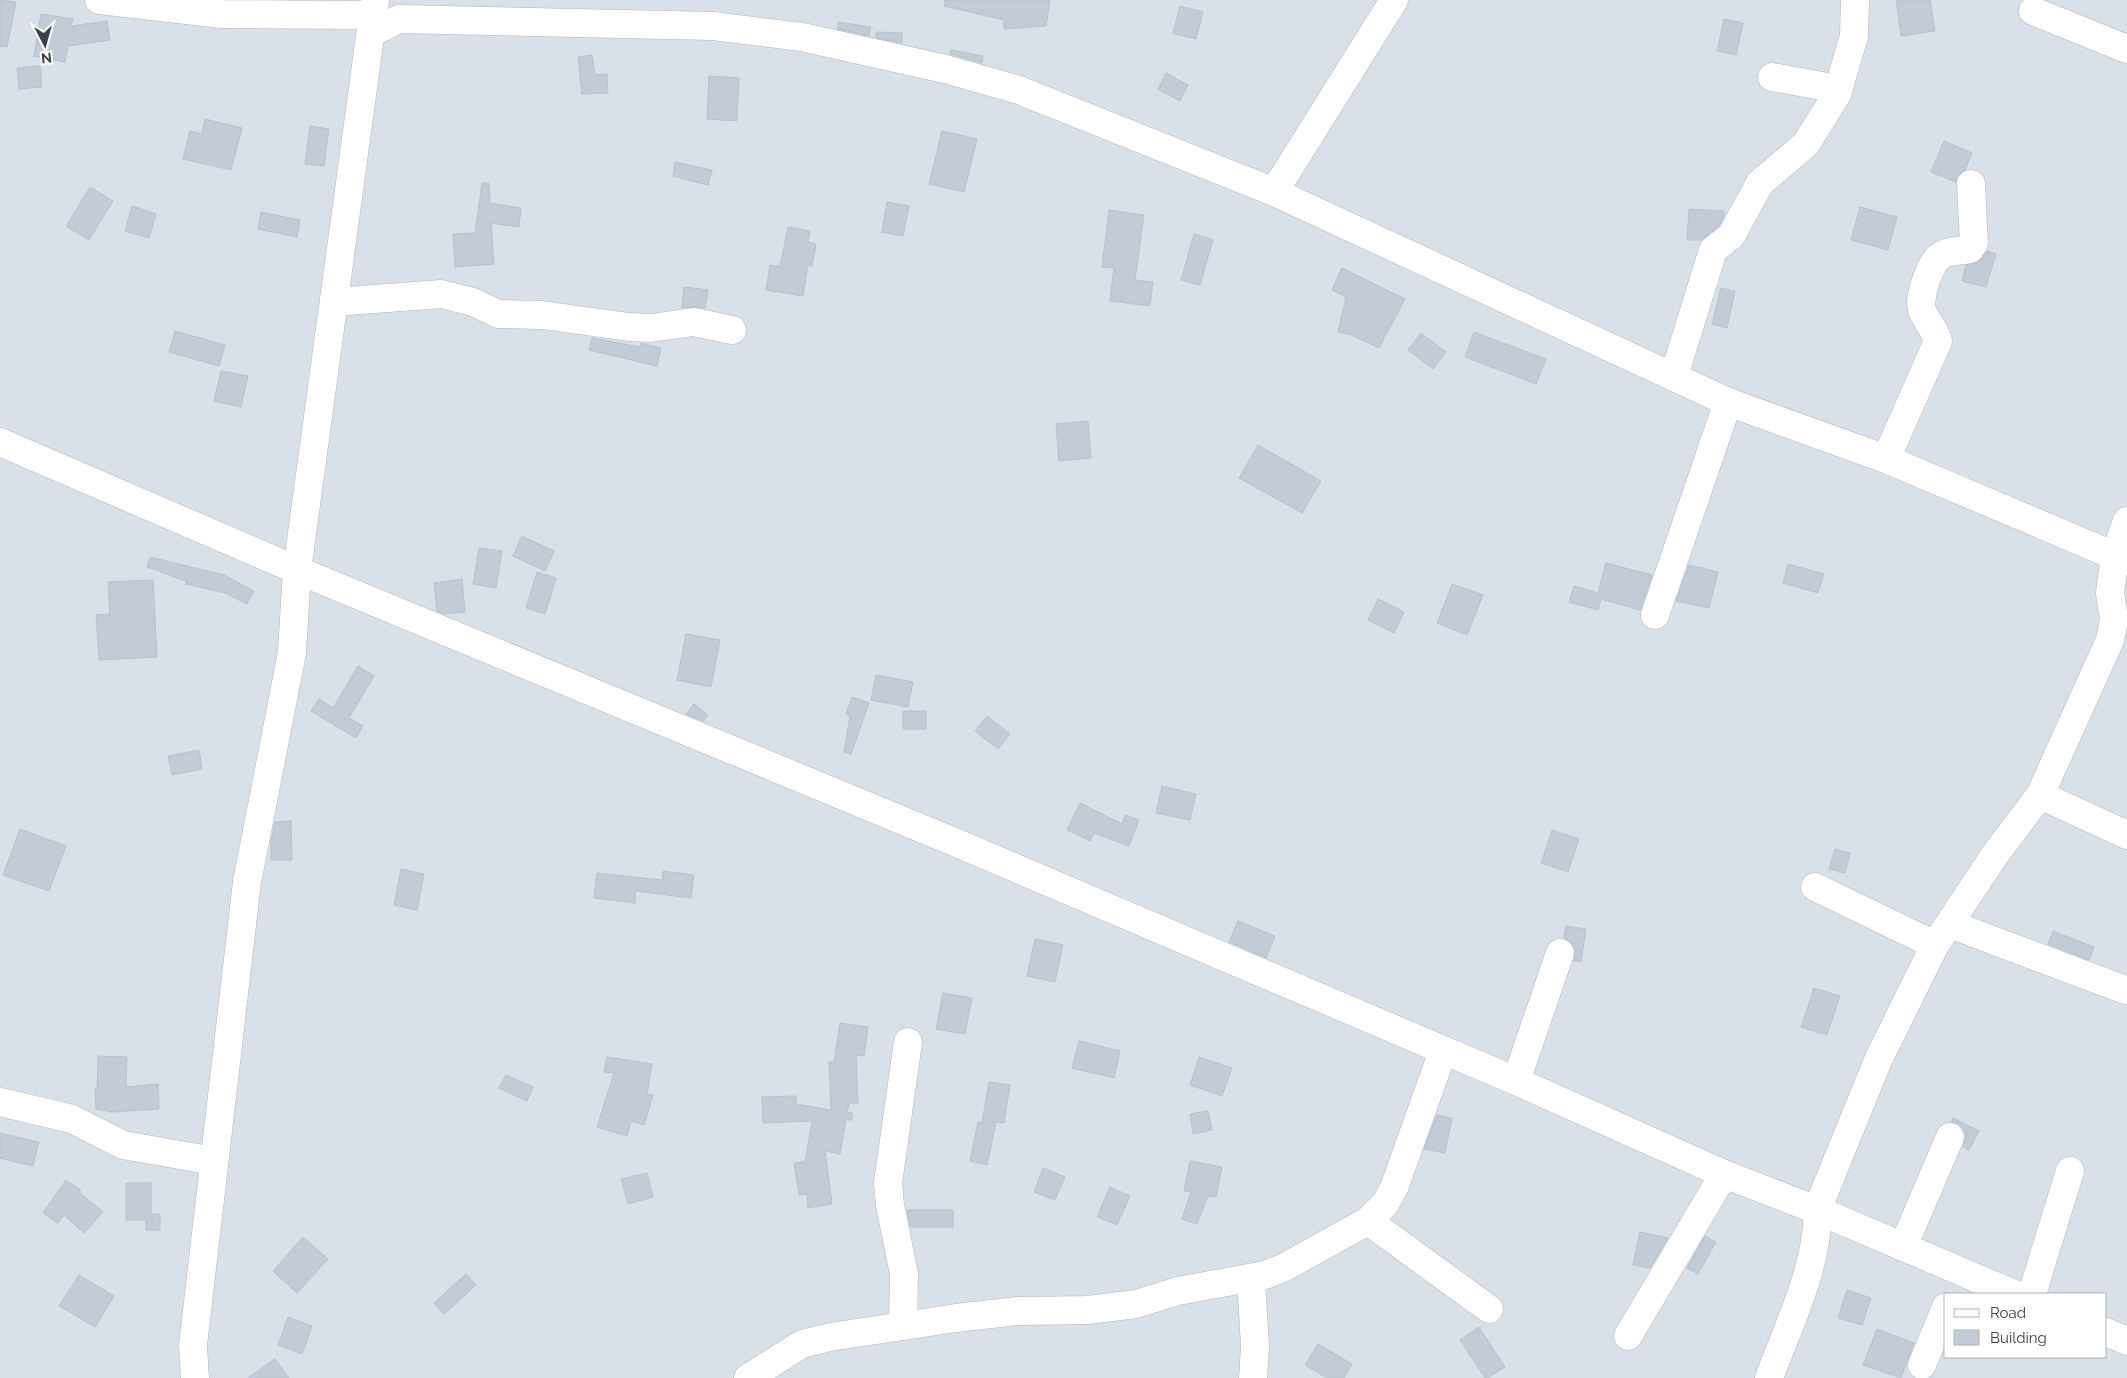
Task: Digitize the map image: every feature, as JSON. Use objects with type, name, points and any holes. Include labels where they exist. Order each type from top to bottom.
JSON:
[{"type":"street","points":[[99,0],[222,14],[383,13],[713,26],[802,37],[946,69],[1019,90],[1274,192],[1728,402],[1886,459],[2121,558]]},
{"type":"street","points":[[1274,192],[1394,0]]},
{"type":"street","points":[[1674,376],[1713,250],[1731,236],[1760,183],[1806,144],[1837,94],[1854,36],[1855,0]]},
{"type":"street","points":[[2033,11],[2127,49]]},
{"type":"street","points":[[195,1378],[194,1345],[247,882],[292,654],[297,570],[334,302],[383,13]]},
{"type":"street","points":[[1772,77],[1822,86],[1837,94]]},
{"type":"street","points":[[1886,459],[1938,341],[1936,332],[1922,311],[1920,301],[1933,262],[1941,255],[1970,249],[1974,243],[1971,184]]},
{"type":"street","points":[[334,302],[440,294],[473,302],[498,314],[542,315],[629,327],[651,328],[694,322],[732,330]]},
{"type":"street","points":[[1655,615],[1728,402]]},
{"type":"street","points":[[0,442],[297,570],[952,841],[1516,1081],[1724,1174],[1817,1210],[1903,1247],[1955,1283],[2009,1293]]},
{"type":"street","points":[[1769,1378],[1811,1261],[1817,1210],[1879,1058],[1943,934],[1994,856],[2040,795],[2110,640],[2114,619],[2110,593],[2121,558],[2127,521]]},
{"type":"street","points":[[2040,795],[2127,836]]},
{"type":"street","points":[[1815,887],[1943,934],[2125,990]]},
{"type":"street","points":[[1516,1081],[1560,953]]},
{"type":"street","points":[[903,1326],[904,1274],[890,1205],[888,1183],[908,1042]]},
{"type":"street","points":[[748,1378],[802,1344],[830,1337],[1018,1312],[1087,1310],[1136,1304],[1178,1291],[1251,1278],[1283,1268],[1368,1222],[1385,1204],[1394,1188],[1443,1051]]},
{"type":"street","points":[[0,1102],[72,1119],[123,1145],[214,1161]]},
{"type":"street","points":[[1903,1247],[1950,1137]]},
{"type":"street","points":[[2032,1293],[2070,1172]]},
{"type":"street","points":[[1628,1336],[1724,1174]]},
{"type":"street","points":[[1368,1222],[1490,1310]]},
{"type":"street","points":[[1251,1278],[1255,1346],[1253,1378]]},
{"type":"street","points":[[1922,1365],[1944,1312]]},
{"type":"street","points":[[2107,1332],[2127,1341]]},
{"type":"shaded area","points":[[0,0],[2127,0],[2127,1378],[0,1378]]},
{"type":"building","points":[[0,0],[16,2],[7,47],[0,46]]},
{"type":"building","points":[[945,0],[1050,0],[1046,26],[1004,29],[1004,20],[944,6]]},
{"type":"building","points":[[1896,0],[1930,0],[1935,31],[1901,36]]},
{"type":"building","points":[[1180,6],[1203,12],[1196,39],[1173,33]]},
{"type":"building","points":[[41,14],[73,19],[71,26],[107,21],[110,40],[68,46],[65,62],[34,56]]},
{"type":"building","points":[[1724,19],[1743,23],[1736,55],[1717,51]]},
{"type":"building","points":[[839,22],[871,27],[869,36],[837,29]]},
{"type":"building","points":[[876,32],[902,33],[902,43],[876,38]]},
{"type":"building","points":[[951,50],[983,56],[982,63],[950,54]]},
{"type":"building","points":[[592,55],[595,75],[607,74],[608,93],[582,94],[578,57]]},
{"type":"building","points":[[40,66],[42,87],[19,89],[17,68]]},
{"type":"building","points":[[1166,73],[1188,85],[1180,101],[1158,89]]},
{"type":"building","points":[[709,76],[739,78],[737,121],[707,119]]},
{"type":"building","points":[[205,119],[242,128],[231,170],[183,159],[190,131],[202,134]]},
{"type":"building","points":[[310,126],[329,129],[324,166],[305,164]]},
{"type":"building","points":[[942,131],[977,139],[964,192],[929,184]]},
{"type":"building","points":[[1944,141],[1972,153],[1965,170],[1957,176],[1956,182],[1931,172]]},
{"type":"building","points":[[675,162],[712,170],[708,185],[673,176]]},
{"type":"building","points":[[482,183],[489,183],[490,203],[521,208],[519,227],[491,223],[494,264],[455,267],[453,234],[475,233]]},
{"type":"building","points":[[90,187],[113,201],[89,240],[66,226]]},
{"type":"building","points":[[887,202],[909,206],[903,236],[882,232]]},
{"type":"building","points":[[132,206],[156,214],[149,238],[125,231]]},
{"type":"building","points":[[1860,207],[1897,217],[1888,250],[1851,240]]},
{"type":"building","points":[[1689,209],[1724,211],[1724,216],[1719,226],[1701,240],[1687,240]]},
{"type":"building","points":[[1109,210],[1144,215],[1135,280],[1153,282],[1150,306],[1110,301],[1114,268],[1102,267]]},
{"type":"building","points":[[261,212],[300,220],[297,237],[258,229]]},
{"type":"building","points":[[788,227],[810,231],[808,242],[816,244],[812,266],[808,265],[803,296],[766,290],[770,265],[780,267]]},
{"type":"building","points":[[1194,234],[1213,240],[1200,285],[1181,280]]},
{"type":"building","points":[[1987,251],[1996,254],[1986,287],[1962,281],[1966,265],[1979,262]]},
{"type":"building","points":[[1342,268],[1405,299],[1379,348],[1349,334],[1338,332],[1346,297],[1332,290]]},
{"type":"building","points":[[684,287],[708,290],[705,308],[682,308]]},
{"type":"building","points":[[1721,288],[1735,291],[1727,328],[1712,324]]},
{"type":"building","points":[[175,331],[225,345],[219,366],[169,352]]},
{"type":"building","points":[[1474,332],[1546,359],[1536,384],[1465,357]]},
{"type":"building","points":[[1421,333],[1446,352],[1433,369],[1408,350]]},
{"type":"building","points":[[592,338],[640,347],[641,343],[661,348],[657,366],[589,350]]},
{"type":"building","points":[[221,371],[248,376],[241,407],[214,401]]},
{"type":"building","points":[[1088,421],[1091,458],[1059,461],[1056,424]]},
{"type":"building","points":[[1258,445],[1321,481],[1302,513],[1239,478]]},
{"type":"building","points":[[522,536],[554,551],[545,571],[513,556]]},
{"type":"building","points":[[479,548],[502,551],[496,588],[473,584]]},
{"type":"building","points":[[150,557],[224,575],[254,591],[247,604],[225,593],[186,584],[186,581],[147,567]]},
{"type":"building","points":[[1606,563],[1652,575],[1640,610],[1601,599],[1598,610],[1569,602],[1574,586],[1598,593]]},
{"type":"building","points":[[1788,564],[1824,574],[1818,593],[1783,583]]},
{"type":"building","points":[[1689,565],[1718,572],[1709,608],[1676,601]]},
{"type":"building","points":[[537,572],[556,578],[545,614],[526,608]]},
{"type":"building","points":[[462,579],[465,612],[444,614],[437,611],[434,583]]},
{"type":"building","points":[[153,580],[157,657],[99,660],[96,615],[110,614],[108,582]]},
{"type":"building","points":[[1452,584],[1483,595],[1467,635],[1437,623]]},
{"type":"building","points":[[1378,599],[1404,612],[1394,633],[1368,620]]},
{"type":"building","points":[[686,634],[720,640],[711,687],[677,680]]},
{"type":"building","points":[[358,666],[374,676],[349,718],[363,726],[356,738],[311,711],[319,699],[333,708]]},
{"type":"building","points":[[876,675],[913,682],[908,707],[871,700]]},
{"type":"building","points":[[852,697],[869,703],[851,754],[844,752],[850,716],[846,714]]},
{"type":"building","points":[[694,704],[708,715],[703,721],[686,714]]},
{"type":"building","points":[[903,711],[926,711],[926,729],[903,729]]},
{"type":"building","points":[[987,716],[1010,734],[998,749],[975,731]]},
{"type":"building","points":[[199,750],[202,769],[172,775],[168,756]]},
{"type":"building","points":[[1162,786],[1196,794],[1190,820],[1156,813]]},
{"type":"building","points":[[1080,803],[1122,824],[1125,815],[1139,820],[1129,846],[1094,833],[1090,841],[1067,830]]},
{"type":"building","points":[[291,821],[292,860],[271,860],[271,842],[275,822]]},
{"type":"building","points":[[20,829],[66,846],[49,891],[3,875]]},
{"type":"building","points":[[1552,830],[1579,839],[1568,872],[1541,863]]},
{"type":"building","points":[[1835,849],[1850,853],[1845,873],[1829,869]]},
{"type":"building","points":[[401,869],[424,874],[417,910],[394,905]]},
{"type":"building","points":[[663,871],[694,875],[691,898],[636,891],[635,903],[594,898],[597,873],[662,880]]},
{"type":"building","points":[[1238,921],[1275,936],[1266,958],[1229,942]]},
{"type":"building","points":[[1566,926],[1586,929],[1581,962],[1574,961],[1575,950],[1571,942],[1564,938]]},
{"type":"building","points":[[2053,931],[2094,947],[2089,960],[2048,944]]},
{"type":"building","points":[[1035,939],[1063,945],[1055,982],[1027,976]]},
{"type":"building","points":[[1814,988],[1840,996],[1827,1035],[1801,1027]]},
{"type":"building","points":[[943,993],[972,998],[965,1034],[936,1029]]},
{"type":"building","points":[[840,1023],[868,1027],[864,1056],[856,1055],[858,1103],[849,1103],[847,1112],[852,1113],[852,1120],[846,1120],[840,1154],[825,1151],[832,1204],[808,1208],[807,1194],[799,1195],[794,1163],[805,1162],[812,1121],[763,1123],[762,1097],[796,1096],[796,1104],[831,1110],[829,1062],[834,1062]]},
{"type":"building","points":[[1079,1041],[1120,1051],[1114,1078],[1072,1068]]},
{"type":"building","points":[[98,1056],[127,1057],[126,1087],[158,1084],[159,1109],[112,1112],[96,1109],[95,1089],[97,1089]]},
{"type":"building","points":[[607,1057],[652,1064],[647,1094],[653,1095],[644,1125],[631,1121],[627,1136],[597,1127],[614,1073],[604,1072]]},
{"type":"building","points":[[1199,1057],[1232,1068],[1222,1096],[1190,1085]]},
{"type":"building","points":[[506,1075],[533,1087],[527,1101],[499,1088]]},
{"type":"building","points":[[989,1082],[1010,1085],[1004,1123],[996,1122],[987,1165],[970,1161],[978,1122],[982,1123]]},
{"type":"building","points":[[1208,1111],[1212,1130],[1193,1134],[1190,1114]]},
{"type":"building","points":[[1437,1115],[1452,1118],[1445,1153],[1424,1149]]},
{"type":"building","points":[[1953,1118],[1979,1131],[1969,1150],[1963,1147],[1966,1136],[1963,1128],[1957,1123],[1951,1122]]},
{"type":"building","points":[[0,1133],[39,1142],[33,1166],[0,1158]]},
{"type":"building","points":[[1190,1161],[1222,1167],[1216,1197],[1208,1196],[1197,1224],[1182,1219],[1191,1192],[1184,1191]]},
{"type":"building","points":[[1043,1168],[1065,1177],[1055,1200],[1034,1192]]},
{"type":"building","points":[[647,1173],[653,1197],[628,1204],[621,1179]]},
{"type":"building","points":[[66,1180],[81,1190],[79,1192],[103,1212],[84,1233],[64,1215],[58,1223],[43,1213]]},
{"type":"building","points":[[126,1183],[151,1183],[151,1214],[160,1214],[160,1230],[146,1230],[146,1220],[126,1220]]},
{"type":"building","points":[[1110,1187],[1130,1196],[1117,1225],[1097,1217]]},
{"type":"building","points":[[907,1210],[953,1210],[953,1227],[910,1227]]},
{"type":"building","points":[[1640,1232],[1668,1238],[1650,1268],[1633,1265]]},
{"type":"building","points":[[1705,1236],[1716,1242],[1698,1274],[1687,1268]]},
{"type":"building","points":[[303,1237],[328,1259],[297,1293],[273,1271]]},
{"type":"building","points":[[466,1274],[476,1285],[444,1314],[434,1303]]},
{"type":"building","points":[[79,1275],[114,1296],[95,1327],[59,1306]]},
{"type":"building","points":[[1847,1290],[1871,1298],[1862,1325],[1838,1318]]},
{"type":"building","points":[[288,1317],[312,1326],[302,1354],[278,1345]]},
{"type":"building","points":[[1479,1327],[1505,1367],[1488,1378],[1485,1378],[1460,1340]]},
{"type":"building","points":[[1877,1329],[1914,1343],[1901,1378],[1863,1365]]},
{"type":"building","points":[[1318,1344],[1352,1364],[1344,1378],[1327,1378],[1305,1365]]},
{"type":"building","points":[[275,1359],[289,1378],[248,1378]]}]
